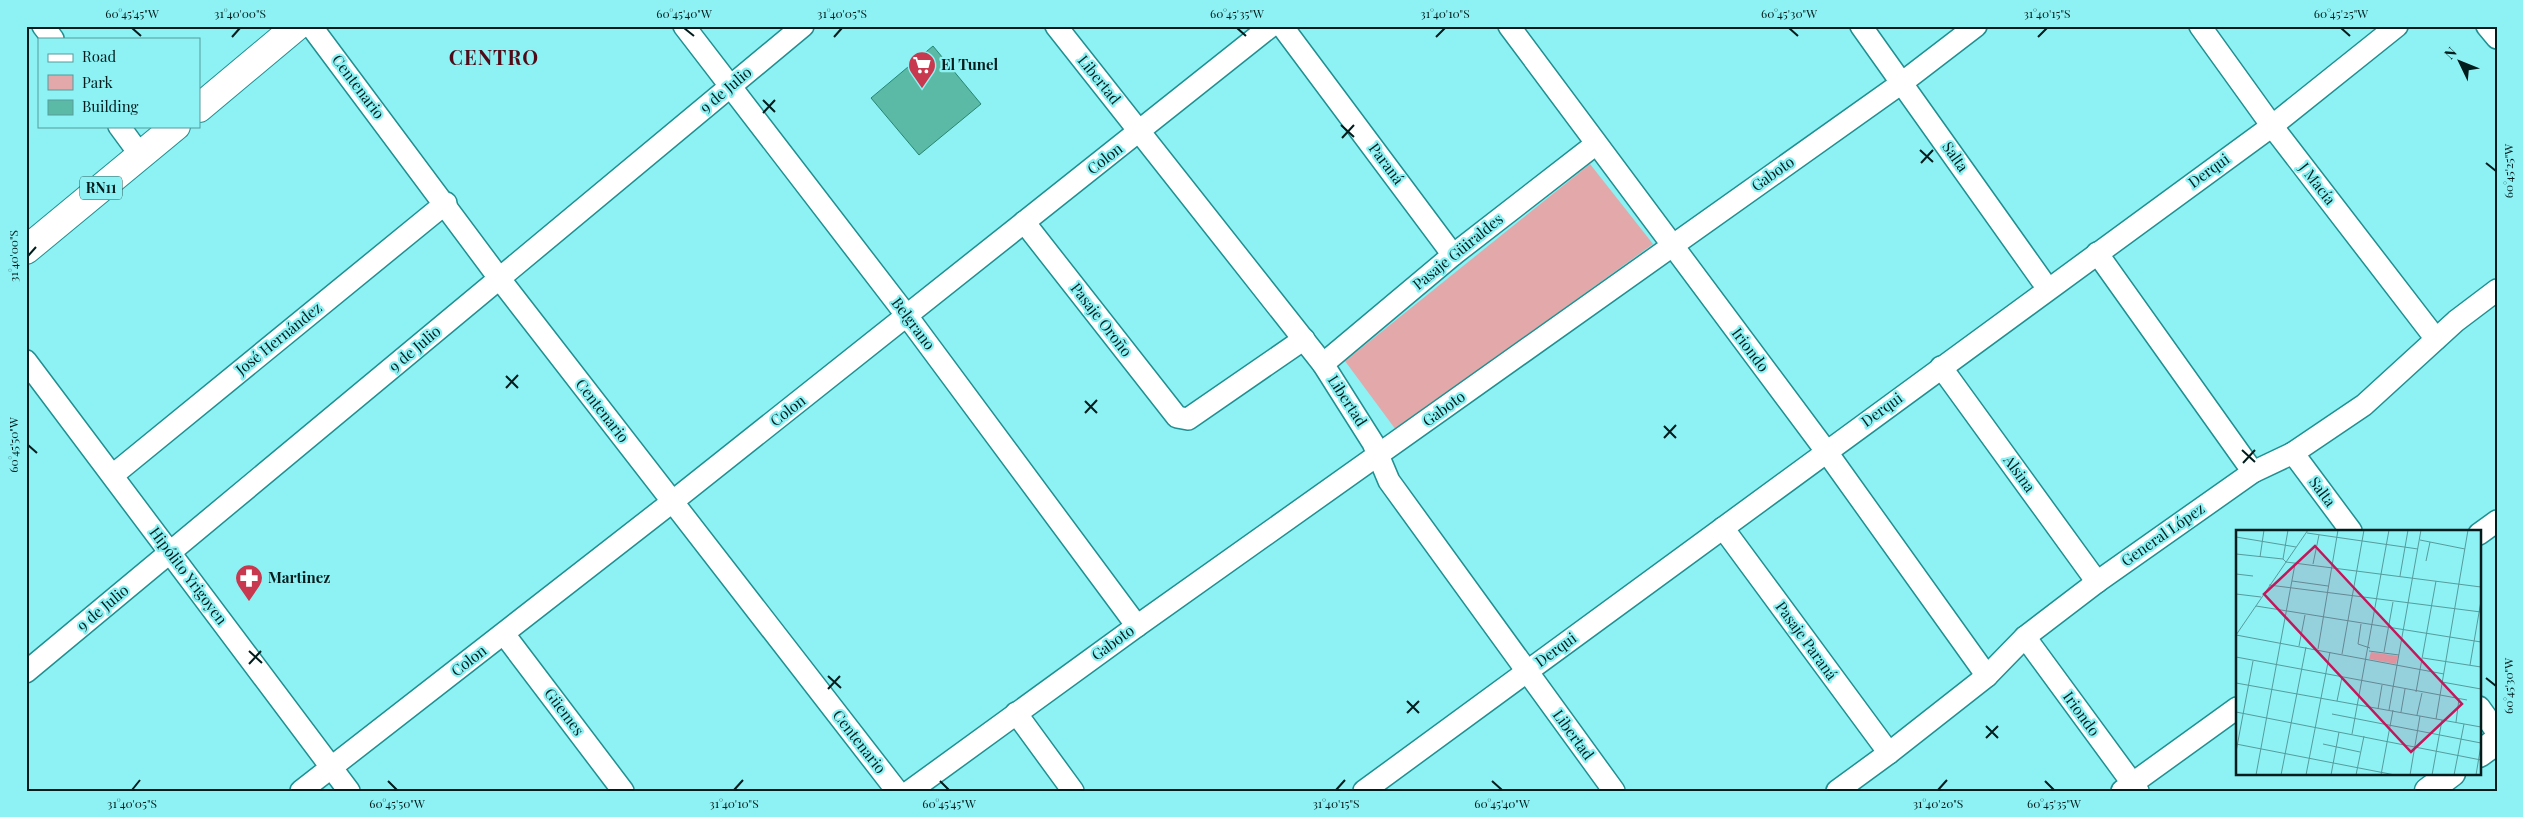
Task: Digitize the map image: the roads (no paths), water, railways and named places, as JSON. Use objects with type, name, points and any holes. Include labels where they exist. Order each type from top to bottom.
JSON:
[{"type":"main road","points":[[200,107],[297,26]]},
{"type":"main road","name":"RN11","points":[[26,250],[174,128]]},
{"type":"street","points":[[43,26],[52,38]]},
{"type":"street","name":"Centenario","points":[[311,26],[446,203],[500,278],[898,791]]},
{"type":"street","name":"Belgrano","points":[[684,26],[907,316],[1137,626]]},
{"type":"street","name":"9 de Julio","points":[[26,672],[803,26]]},
{"type":"street","name":"Libertad","points":[[1056,26],[1323,364],[1373,443],[1389,481],[1614,791]]},
{"type":"street","name":"Colon","points":[[301,791],[672,502],[1271,26]]},
{"type":"street","name":"Paraná","points":[[1282,26],[1453,255]]},
{"type":"street","name":"Iriondo","points":[[1509,26],[1826,451],[1986,676]]},
{"type":"street","name":"Salta","points":[[1861,26],[1903,82],[2048,289]]},
{"type":"street","name":"Gaboto","points":[[910,791],[1137,626],[1379,456],[1672,245],[1903,82],[1976,26]]},
{"type":"street","name":"J Macía","points":[[2200,26],[2272,126],[2436,339]]},
{"type":"street","name":"Derqui","points":[[1364,791],[2272,126],[2397,26]]},
{"type":"street","points":[[2487,26],[2497,38]]},
{"type":"street","points":[[120,128],[141,156]]},
{"type":"street","name":"Pasaje Güiraldes","points":[[1323,364],[1453,255],[1596,144]]},
{"type":"street","name":"José Hernández","points":[[113,476],[446,203]]},
{"type":"street","name":"Pasaje Oroño","points":[[1024,222],[1177,417],[1188,419],[1304,339]]},
{"type":"street","points":[[2098,253],[2252,472]]},
{"type":"street","name":"General López","points":[[1837,791],[1889,753],[1986,676],[2025,637],[2097,582],[2252,472],[2293,453],[2364,405],[2436,339],[2495,295]]},
{"type":"street","name":"Hipólito Yrigoyen","points":[[26,361],[349,791]]},
{"type":"street","name":"Alsina","points":[[1941,367],[2097,582]]},
{"type":"street","name":"Salta","points":[[2293,453],[2350,530]]},
{"type":"street","points":[[2480,533],[2497,521]]},
{"type":"street","name":"Pasaje Paraná","points":[[1723,528],[1889,753]]},
{"type":"street","name":"Güemes","points":[[504,634],[623,791]]},
{"type":"street","name":"Iriondo","points":[[2025,637],[2131,788]]},
{"type":"street","points":[[2480,708],[2497,732]]},
{"type":"street","points":[[2131,788],[2236,709]]},
{"type":"street","points":[[1016,713],[1073,791]]},
{"type":"street","points":[[2480,753],[2497,741]]},
{"type":"street","points":[[2428,791],[2451,774]]},
{"type":"place","name":"El Tunel","points":[[922,89]]},
{"type":"place","name":"Martinez","points":[[249,602]]},
{"type":"district","name":"CENTRO","points":[[494,58]]}]
